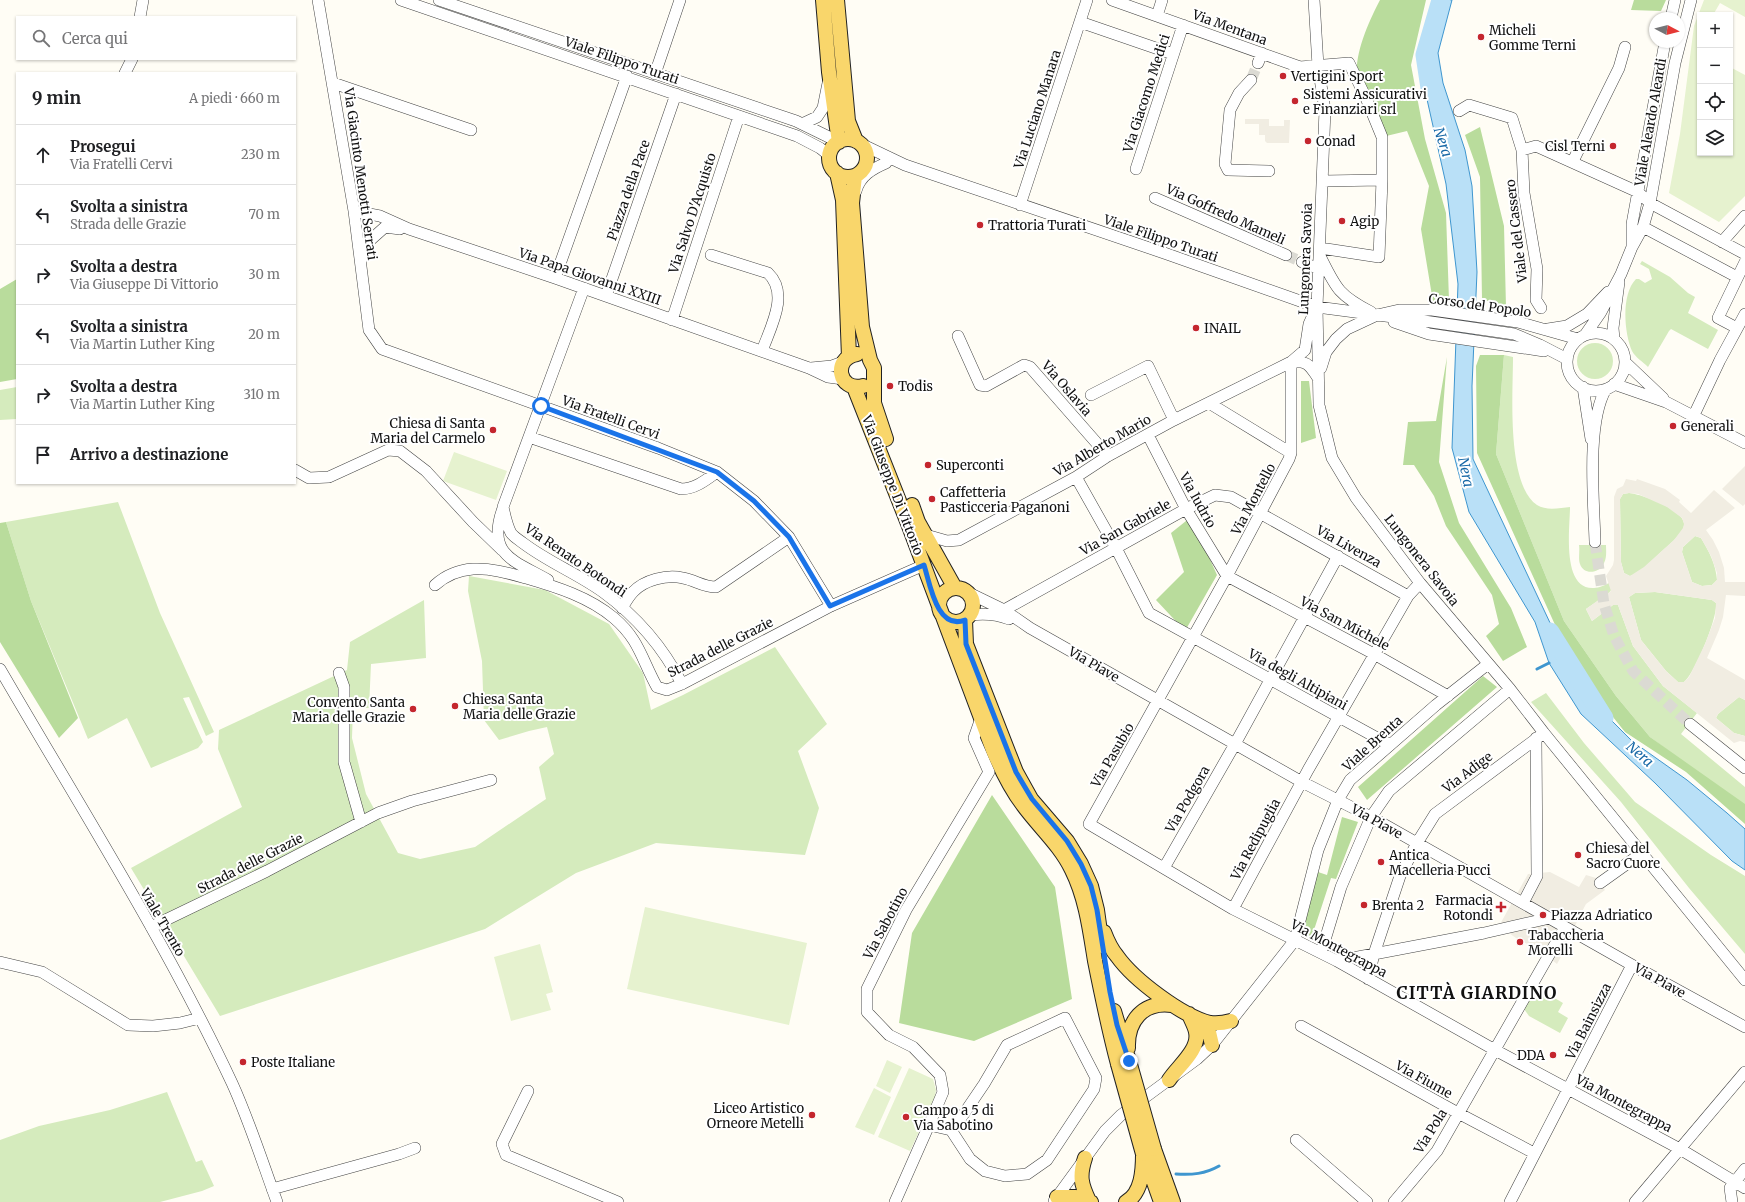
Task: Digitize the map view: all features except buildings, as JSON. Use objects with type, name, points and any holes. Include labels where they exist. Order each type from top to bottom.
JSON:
[{"type":"main road","points":[[823,0],[829,72],[839,142]]},
{"type":"main road","name":"Via Giuseppe Di Vittorio","points":[[837,0],[848,121],[858,143],[864,148],[867,159],[860,172],[852,203],[862,319],[870,360],[874,368],[874,403],[881,427],[918,522],[955,588]]},
{"type":"main road","points":[[830,156],[833,148],[839,142],[847,140],[858,143]]},
{"type":"main road","name":"Via Giuseppe Di Vittorio","points":[[830,156],[832,167],[837,173],[842,200],[846,360],[841,371],[849,383],[910,526],[940,611],[981,718],[1006,777],[1023,805],[1058,848],[1072,869],[1081,890],[1087,913],[1108,1028],[1124,1062]]},
{"type":"main road","points":[[837,173],[846,177],[860,172]]},
{"type":"main road","points":[[846,360],[858,354],[870,360]]},
{"type":"main road","points":[[849,383],[863,386],[873,377]]},
{"type":"main road","points":[[955,588],[945,592],[942,596],[940,600],[940,611],[942,615],[951,622],[956,622],[968,617]]},
{"type":"main road","name":"Via Piave","points":[[955,588],[965,590],[969,593]]},
{"type":"main road","points":[[969,593],[974,604],[968,617],[966,644],[1016,772],[1032,799],[1067,841],[1081,864],[1091,886],[1097,910],[1110,992],[1124,1062],[1161,1202]]},
{"type":"main road","points":[[1097,910],[1110,946],[1127,968],[1172,1005],[1195,1017],[1220,1024],[1232,1021]]},
{"type":"main road","points":[[1124,1062],[1130,1028],[1139,1014],[1153,1006],[1164,1004],[1172,1005]]},
{"type":"main road","points":[[1169,1080],[1174,1070],[1186,1059],[1193,1048],[1196,1033],[1195,1017]]},
{"type":"main road","points":[[1195,1017],[1209,1032],[1212,1045]]},
{"type":"main road","points":[[1196,1033],[1202,1040],[1212,1045]]},
{"type":"main road","points":[[1126,1202],[1138,1188],[1149,1152]]},
{"type":"main road","points":[[1149,1152],[1173,1202]]},
{"type":"main road","points":[[1085,1158],[1081,1170],[1081,1177],[1090,1202]]},
{"type":"main road","points":[[1057,1200],[1076,1197],[1090,1202]]},
{"type":"street","points":[[140,16],[143,0]]},
{"type":"street","name":"Via Giacinto Menotti Serrati","points":[[318,0],[354,211],[369,330],[382,349]]},
{"type":"street","name":"Viale Filippo Turati","points":[[401,0],[627,76],[797,136],[820,148],[830,156]]},
{"type":"street","name":"Viale Filippo Turati","points":[[439,0],[802,124],[839,142]]},
{"type":"street","points":[[655,74],[680,0]]},
{"type":"street","name":"Via Luciano Manara","points":[[1020,205],[1087,0]]},
{"type":"street","name":"Via Mentana","points":[[1112,0],[1182,25],[1260,58],[1300,67],[1349,64],[1366,98],[1382,137],[1382,180]]},
{"type":"street","points":[[1157,16],[1162,0]]},
{"type":"street","name":"Lungonera Savoia","points":[[1314,0],[1318,66],[1325,110],[1320,251],[1316,307],[1319,405],[1332,458],[1356,498],[1420,583],[1510,690],[1540,736],[1642,853],[1745,980]]},
{"type":"street","points":[[1673,12],[1676,0]]},
{"type":"street","name":"Viale Aleardo Aleardi","points":[[1650,203],[1675,63],[1691,0]]},
{"type":"street","points":[[1080,22],[1173,54]]},
{"type":"street","name":"Via Giacomo Medici","points":[[1136,169],[1182,25]]},
{"type":"street","points":[[1573,161],[1619,68],[1625,47]]},
{"type":"street","name":"Viale Aleardo Aleardi","points":[[1638,192],[1664,48]]},
{"type":"street","points":[[126,72],[132,60]]},
{"type":"street","points":[[802,124],[817,117],[823,108],[827,92],[829,72]]},
{"type":"street","points":[[555,278],[627,76]]},
{"type":"street","points":[[1251,80],[1246,88],[1239,93],[1230,110],[1225,164],[1228,170],[1269,171]]},
{"type":"street","points":[[333,82],[471,130]]},
{"type":"street","name":"Piazza della Pace","points":[[606,296],[676,94]]},
{"type":"street","name":"Viale del Cassero","points":[[1459,111],[1469,106],[1512,118],[1522,150],[1524,193],[1537,269],[1536,300],[1541,308]]},
{"type":"street","name":"Via Salvo D'Acquisto","points":[[672,320],[739,116]]},
{"type":"street","name":"Viale Filippo Turati","points":[[858,143],[905,165],[1167,254],[1316,307]]},
{"type":"street","points":[[1522,150],[1536,146],[1573,161],[1638,192],[1650,203],[1745,254]]},
{"type":"street","name":"Viale Filippo Turati","points":[[860,172],[886,164],[905,165]]},
{"type":"street","name":"Viale Filippo Turati","points":[[852,203],[858,184],[865,174],[886,164]]},
{"type":"street","points":[[1323,181],[1382,180],[1379,257],[1320,251],[1334,285],[1349,301],[1377,315]]},
{"type":"street","points":[[1632,247],[1632,224],[1638,192]]},
{"type":"street","name":"Via Goffredo Mameli","points":[[1155,198],[1286,255]]},
{"type":"street","points":[[1650,203],[1643,227],[1601,312],[1582,337],[1573,344],[1567,358],[1568,370],[1574,380],[1590,390],[1610,386],[1666,402],[1694,415],[1745,443]]},
{"type":"street","name":"Via Papa Giovanni XXIII","points":[[354,211],[368,220],[385,227],[409,230]]},
{"type":"street","name":"Via Papa Giovanni XXIII","points":[[354,211],[380,216],[409,230],[584,288],[762,351],[828,377],[849,383]]},
{"type":"street","points":[[1722,242],[1745,216]]},
{"type":"street","points":[[360,264],[367,243],[385,227]]},
{"type":"street","points":[[1643,227],[1737,277]]},
{"type":"street","points":[[711,255],[768,273],[774,279],[778,287],[778,306],[762,351]]},
{"type":"street","points":[[1302,262],[1319,269]]},
{"type":"street","points":[[1737,328],[1718,318],[1745,262]]},
{"type":"street","points":[[1614,339],[1613,328],[1621,274]]},
{"type":"street","points":[[1544,329],[1567,326],[1587,314],[1614,286]]},
{"type":"street","points":[[502,550],[498,541],[497,524],[584,288]]},
{"type":"street","name":"Corso del Popolo","points":[[1316,307],[1514,334],[1567,358]]},
{"type":"street","name":"Via Alberto Mario","points":[[926,535],[947,541],[959,540],[1076,477],[1108,456],[1174,420],[1292,362],[1305,350],[1310,324],[1316,307]]},
{"type":"street","name":"Corso del Popolo","points":[[1377,315],[1399,310],[1432,310],[1518,322],[1560,334],[1582,337]]},
{"type":"street","points":[[1694,415],[1720,360],[1745,314]]},
{"type":"street","points":[[1318,378],[1326,352],[1336,338],[1347,329],[1377,315]]},
{"type":"street","name":"Corso del Popolo","points":[[1377,315],[1429,334],[1554,352]]},
{"type":"street","points":[[1582,337],[1600,333],[1614,339],[1620,345],[1624,353],[1625,362],[1620,378],[1610,386],[1598,409],[1593,449]]},
{"type":"street","points":[[1514,334],[1560,334]]},
{"type":"street","name":"Via Oslavia","points":[[958,336],[980,385],[986,386],[1024,365],[1030,367],[1108,456]]},
{"type":"street","name":"Via Fratelli Cervi","points":[[382,349],[541,406],[717,472],[754,501],[789,537],[830,606]]},
{"type":"street","name":"Via Papa Giovanni XXIII","points":[[808,368],[832,366],[846,360]]},
{"type":"street","points":[[1292,362],[1302,362],[1308,364],[1318,378]]},
{"type":"street","name":"Via Montello","points":[[1194,636],[1261,514],[1289,459],[1291,453],[1292,362]]},
{"type":"street","points":[[1625,362],[1666,402]]},
{"type":"street","points":[[1091,395],[1148,366],[1174,420]]},
{"type":"street","points":[[1583,387],[1593,449],[1595,542]]},
{"type":"street","points":[[1209,403],[1291,453]]},
{"type":"street","name":"Via Iudrio","points":[[1148,435],[1186,509],[1227,576]]},
{"type":"street","points":[[529,437],[680,489],[686,489],[699,485],[717,472]]},
{"type":"street","name":"Strada delle Grazie","points":[[296,471],[309,478],[329,477],[388,450],[400,451],[426,471],[473,522],[515,561],[600,608],[614,618],[638,645],[657,686],[667,690],[682,684],[830,606],[924,565]]},
{"type":"street","name":"Via degli Altipiani","points":[[1076,477],[1116,548],[1149,612],[1390,745]]},
{"type":"street","name":"Via San Gabriele","points":[[1004,610],[1186,509],[1215,495],[1231,497],[1261,514]]},
{"type":"street","name":"Via Renato Botondi","points":[[503,507],[505,518],[512,534],[529,548],[604,592],[660,646],[671,662],[682,684]]},
{"type":"street","name":"Via Livenza","points":[[1261,514],[1408,596]]},
{"type":"street","points":[[622,608],[633,591],[648,582],[661,578],[684,578],[706,587],[716,587],[789,537]]},
{"type":"street","name":"Via Podgora","points":[[1164,868],[1235,744],[1338,556]]},
{"type":"street","name":"Strada delle Grazie","points":[[435,585],[443,577],[455,572],[471,569],[486,569],[506,572],[562,588]]},
{"type":"street","name":"Via San Michele","points":[[1227,576],[1374,654],[1448,696]]},
{"type":"street","points":[[1408,596],[1420,583]]},
{"type":"street","name":"Via Piave","points":[[969,593],[1004,610],[1030,628],[1302,782],[1371,817],[1632,965],[1745,1027]]},
{"type":"street","name":"Via Redipuglia","points":[[1233,909],[1338,717],[1408,596]]},
{"type":"street","name":"Via Piave","points":[[968,617],[986,613],[999,615],[1030,628]]},
{"type":"street","name":"Via Pasubio","points":[[1089,824],[1194,636]]},
{"type":"street","name":"Viale Brenta","points":[[1295,940],[1318,850],[1338,800],[1350,780],[1448,696],[1488,664]]},
{"type":"street","name":"Viale Trento","points":[[0,669],[151,927],[200,1018],[233,1084],[277,1202]]},
{"type":"street","points":[[339,673],[344,687],[344,762],[361,822]]},
{"type":"street","points":[[1321,953],[1341,887],[1371,817],[1389,791],[1510,690]]},
{"type":"street","name":"Via Sabotino","points":[[929,1125],[942,1092],[940,1074],[913,1047],[889,1035],[867,1012],[867,989],[906,910],[989,772],[974,738],[981,718]]},
{"type":"street","points":[[1690,724],[1745,768]]},
{"type":"street","points":[[1523,903],[1537,876],[1540,736]]},
{"type":"street","name":"Via Adige","points":[[1368,979],[1374,954],[1400,876],[1417,843],[1435,814],[1540,736]]},
{"type":"street","name":"Strada delle Grazie","points":[[151,927],[267,871],[378,813],[412,801],[491,780]]},
{"type":"street","name":"Via Montegrappa","points":[[1089,824],[1233,909],[1337,961],[1495,1050],[1680,1149],[1745,1188]]},
{"type":"street","points":[[1600,883],[1642,853]]},
{"type":"street","points":[[1337,961],[1507,929],[1550,918]]},
{"type":"street","name":"Via Pola","points":[[1394,1202],[1437,1151],[1566,927]]},
{"type":"street","points":[[1057,1200],[1104,1131],[1115,1120],[1197,1059],[1212,1045],[1295,940]]},
{"type":"street","points":[[0,962],[42,972],[128,1025],[153,1026],[180,1023],[200,1018]]},
{"type":"street","name":"Via Bainsizza","points":[[1510,1202],[1632,965]]},
{"type":"street","points":[[895,1202],[929,1125],[951,1130],[970,1159],[985,1171],[1004,1176],[1027,1174],[1047,1160],[1094,1089],[1096,1078],[1065,1018],[1007,1045],[984,1084],[951,1130]]},
{"type":"street","name":"Via Fiume","points":[[1301,1026],[1458,1114],[1534,1153]]},
{"type":"street","points":[[1635,1202],[1745,1072]]},
{"type":"street","points":[[528,1091],[502,1144],[506,1155],[618,1202]]},
{"type":"street","points":[[1296,1140],[1367,1202]]},
{"type":"street","points":[[272,1189],[399,1154],[415,1148]]},
{"type":"street","points":[[1732,1202],[1730,1188],[1745,1169]]},
{"type":"green space","points":[[1380,0],[1426,0],[1411,65],[1425,139],[1446,213],[1449,300],[1433,302],[1421,229],[1429,186],[1407,131],[1382,137],[1358,82],[1357,62],[1359,51],[1371,18]]},
{"type":"green space","points":[[1634,0],[1666,0],[1661,11],[1631,10]]},
{"type":"green space","points":[[1704,0],[1745,0],[1745,17],[1720,3],[1715,12],[1699,12]]},
{"type":"green space","points":[[1697,18],[1697,156],[1733,156],[1733,69],[1745,75],[1745,196],[1719,222],[1669,193],[1680,134],[1694,26]]},
{"type":"green space","points":[[1480,127],[1504,226],[1506,307],[1482,299],[1480,177],[1465,135]]},
{"type":"green space","points":[[1642,261],[1670,277],[1688,293],[1695,297],[1688,313],[1718,330],[1708,349],[1671,329],[1648,367],[1633,353],[1627,334],[1625,314],[1628,294],[1636,279],[1639,279],[1645,283],[1652,279],[1649,269],[1640,264]]},
{"type":"green space","points":[[16,280],[16,379],[0,382],[0,289]]},
{"type":"green space","points":[[1599,343],[1608,348],[1612,354],[1612,368],[1608,374],[1599,379],[1591,379],[1582,374],[1578,368],[1577,357],[1582,348],[1588,344]]},
{"type":"green space","points":[[1480,355],[1504,355],[1496,454],[1564,621],[1616,696],[1650,737],[1745,804],[1745,824],[1686,772],[1625,732],[1576,671],[1477,453],[1476,366]]},
{"type":"green space","points":[[1504,355],[1513,357],[1513,436],[1520,478],[1527,494],[1537,505],[1541,507],[1553,509],[1570,507],[1570,556],[1572,569],[1576,579],[1583,586],[1594,588],[1609,583],[1612,589],[1608,594],[1586,609],[1592,621],[1613,605],[1618,605],[1633,646],[1663,686],[1697,713],[1681,734],[1745,787],[1745,808],[1650,737],[1616,696],[1564,621],[1496,454]]},
{"type":"green space","points":[[1447,357],[1439,462],[1459,523],[1511,608],[1527,647],[1503,661],[1486,636],[1499,624],[1492,595],[1446,526],[1434,496],[1414,465],[1403,465],[1408,422],[1436,421]]},
{"type":"green space","points":[[1301,381],[1309,381],[1316,438],[1301,443]]},
{"type":"green space","points":[[16,387],[16,419],[0,420],[0,390]]},
{"type":"green space","points":[[454,452],[507,471],[496,500],[443,481]]},
{"type":"green space","points":[[1629,493],[1643,496],[1671,509],[1683,520],[1684,526],[1683,530],[1677,537],[1642,570],[1630,576],[1624,573],[1621,562],[1620,499],[1623,494]]},
{"type":"green space","points":[[118,502],[160,613],[214,732],[206,736],[189,697],[183,698],[203,742],[198,748],[151,768],[127,718],[88,739],[31,601],[6,522]]},
{"type":"green space","points":[[1191,517],[1217,575],[1185,631],[1156,600],[1184,572],[1171,533]]},
{"type":"green space","points":[[6,522],[31,601],[78,718],[59,738],[0,642],[0,523]]},
{"type":"green space","points":[[1695,536],[1701,538],[1714,564],[1717,580],[1712,585],[1702,586],[1692,582],[1682,552],[1683,547]]},
{"type":"green space","points":[[1579,545],[1606,545],[1606,559],[1599,569],[1588,572],[1582,568],[1579,562]]},
{"type":"green space","points":[[469,576],[545,590],[609,624],[643,673],[651,710],[775,647],[827,724],[798,751],[819,808],[805,855],[656,843],[576,873],[485,929],[220,1016],[131,868],[242,807],[218,749],[219,730],[347,670],[350,642],[424,600],[426,658],[371,664],[369,708],[353,708],[352,738],[366,794],[398,853],[420,859],[475,847],[546,799],[539,767],[554,754],[547,727],[499,740],[484,720],[482,661],[468,591]]},
{"type":"green space","points":[[1655,592],[1712,600],[1716,603],[1716,610],[1710,632],[1694,668],[1684,682],[1678,682],[1666,671],[1641,640],[1629,597],[1635,593]]},
{"type":"green space","points":[[1483,676],[1497,687],[1367,800],[1358,787]]},
{"type":"green space","points":[[1546,693],[1584,743],[1635,802],[1711,855],[1745,876],[1745,954],[1689,888],[1621,802],[1531,702]]},
{"type":"green space","points":[[1739,697],[1745,700],[1745,736],[1734,733],[1716,718],[1718,714]]},
{"type":"green space","points":[[992,795],[1055,887],[1072,999],[974,1041],[899,1023],[912,933]]},
{"type":"green space","points":[[1342,817],[1358,822],[1336,879],[1331,878],[1311,939],[1301,934],[1318,872],[1327,875]]},
{"type":"green space","points":[[645,907],[807,943],[789,1025],[627,989]]},
{"type":"green space","points":[[540,944],[553,992],[546,994],[551,1010],[511,1021],[494,957]]},
{"type":"green space","points":[[1541,990],[1563,1003],[1558,1012],[1568,1018],[1560,1033],[1529,1016],[1524,1009],[1531,995],[1538,994]]},
{"type":"green space","points":[[887,1060],[902,1067],[890,1093],[876,1086]]},
{"type":"green space","name":"Campo a 5 di Via Sabotino","points":[[909,1068],[933,1079],[936,1090],[935,1097],[910,1151],[878,1137]]},
{"type":"green space","points":[[874,1088],[891,1097],[874,1135],[855,1127]]},
{"type":"green space","points":[[167,1092],[196,1162],[202,1160],[214,1186],[202,1191],[160,1202],[0,1202],[0,1140],[39,1126],[110,1110]]},
{"type":"shaded area","points":[[1245,119],[1269,119],[1269,126],[1284,126],[1284,120],[1290,120],[1289,143],[1267,143],[1265,141],[1265,135],[1259,135],[1259,124],[1245,124]]},
{"type":"shaded area","points":[[1745,466],[1745,504],[1743,506],[1722,489]]},
{"type":"shaded area","points":[[1626,479],[1636,481],[1637,479],[1665,489],[1680,500],[1679,502],[1691,513],[1714,490],[1735,508],[1706,530],[1719,552],[1724,568],[1725,582],[1745,582],[1745,596],[1726,595],[1723,617],[1707,658],[1745,680],[1745,700],[1739,697],[1718,714],[1716,718],[1734,733],[1745,736],[1745,742],[1740,741],[1734,743],[1663,686],[1633,646],[1618,605],[1613,605],[1592,621],[1586,609],[1611,591],[1606,576],[1613,565],[1614,560],[1614,497],[1617,489],[1623,486]],"holes":[[[1623,494],[1638,494],[1667,507],[1682,518],[1684,524],[1683,528],[1674,540],[1644,567],[1630,576],[1624,573],[1621,562],[1620,504],[1620,499]],[[1695,536],[1701,538],[1711,556],[1717,573],[1717,580],[1712,585],[1702,586],[1692,582],[1682,552],[1683,547]],[[1655,592],[1712,600],[1716,603],[1715,618],[1705,644],[1689,677],[1684,682],[1678,682],[1666,671],[1641,640],[1629,597],[1635,593]]]},
{"type":"shaded area","name":"Piazza Adriatico","points":[[1550,872],[1579,887],[1586,875],[1596,878],[1605,890],[1586,904],[1568,944],[1557,964],[1539,950],[1516,938],[1499,926],[1528,874]]},
{"type":"water","points":[[1433,0],[1452,0],[1438,53],[1443,83],[1465,150],[1472,186],[1477,272],[1472,386],[1473,459],[1575,676],[1610,719],[1632,741],[1687,780],[1745,829],[1745,870],[1732,861],[1655,783],[1581,714],[1549,663],[1535,622],[1469,512],[1452,448],[1458,284],[1446,184],[1424,86]]},
{"type":"waterway","name":"Nera","points":[[1430,88],[1425,55],[1441,0]]},
{"type":"waterway","name":"Nera","points":[[1550,632],[1604,718]]},
{"type":"waterway","points":[[1537,669],[1549,663]]},
{"type":"waterway","points":[[1176,1174],[1209,1171],[1219,1166]]},
{"type":"tunnel","points":[[1251,80],[1258,63]]},
{"type":"tunnel","points":[[1286,255],[1302,262]]},
{"type":"tunnel","points":[[1595,542],[1604,604],[1614,636],[1633,671],[1690,724]]},
{"type":"place","name":"Micheli Gomme Terni","points":[[1481,37]]},
{"type":"place","name":"Vertigini Sport","points":[[1283,76]]},
{"type":"place","name":"Sistemi Assicurativi e Finanziari srl","points":[[1295,101]]},
{"type":"place","name":"Conad","points":[[1308,141]]},
{"type":"place","name":"Cisl Terni","points":[[1613,146]]},
{"type":"place","name":"Agip","points":[[1342,221]]},
{"type":"place","name":"Trattoria Turati","points":[[980,225]]},
{"type":"place","name":"INAIL","points":[[1196,328]]},
{"type":"place","name":"Todis","points":[[890,386]]},
{"type":"place","name":"Generali","points":[[1673,426]]},
{"type":"place","name":"Chiesa di Santa Maria del Carmelo","points":[[493,430]]},
{"type":"place","name":"Superconti","points":[[928,465]]},
{"type":"place","name":"Caffetteria Pasticceria Paganoni","points":[[932,499]]},
{"type":"place","name":"Chiesa Santa Maria delle Grazie","points":[[455,706]]},
{"type":"place","name":"Convento Santa Maria delle Grazie","points":[[413,709]]},
{"type":"place","name":"Chiesa del Sacro Cuore","points":[[1578,855]]},
{"type":"place","name":"Antica Macelleria Pucci","points":[[1381,862]]},
{"type":"place","name":"Brenta 2","points":[[1364,905]]},
{"type":"place","name":"Farmacia Rotondi","points":[[1501,907]]},
{"type":"place","name":"Piazza Adriatico","points":[[1543,915]]},
{"type":"place","name":"Tabaccheria Morelli","points":[[1520,942]]},
{"type":"place","name":"DDA","points":[[1553,1055]]},
{"type":"place","name":"Poste Italiane","points":[[243,1062]]},
{"type":"place","name":"Liceo Artistico Orneore Metelli","points":[[812,1115]]},
{"type":"place","name":"Campo a 5 di Via Sabotino","points":[[906,1117]]},
{"type":"district","name":"CITTÀ GIARDINO","points":[[1477,993]]},
{"type":"route","points":[[541,406],[658,448],[717,472],[754,501],[789,537],[830,606],[924,565],[942,615],[951,622],[961,622],[965,620],[966,644],[1016,772],[1032,799],[1067,841],[1081,864],[1091,886],[1097,910],[1103,956],[1117,1025],[1129,1061]]}]
